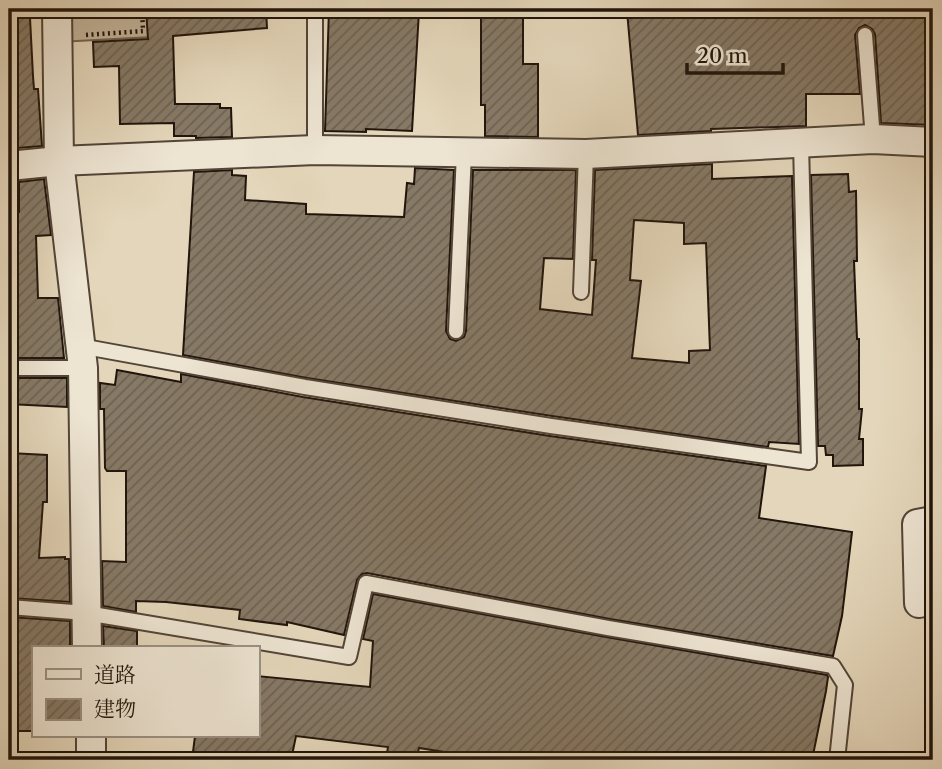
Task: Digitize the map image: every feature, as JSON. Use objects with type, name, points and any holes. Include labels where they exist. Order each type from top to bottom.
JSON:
[{"type":"street","points":[[57,9],[59,160],[82,357],[88,646]]},
{"type":"street","points":[[9,166],[59,160],[315,150],[586,154],[873,139],[933,142]]},
{"type":"street","points":[[919,603],[917,524],[933,521]]},
{"type":"street","points":[[91,738],[92,760]]},
{"type":"lane","points":[[315,9],[315,150]]},
{"type":"lane","points":[[864,35],[873,139]]},
{"type":"lane","points":[[9,368],[82,357],[809,462],[801,144]]},
{"type":"lane","points":[[456,331],[464,153]]},
{"type":"lane","points":[[581,292],[586,154]]},
{"type":"lane","points":[[9,607],[86,613],[349,657],[366,583],[833,666],[845,685],[837,760]]},
{"type":"path","points":[[79,36],[144,31],[142,9]]},
{"type":"shaded area","points":[[60,9],[149,9],[151,37],[59,42]]},
{"type":"building","points":[[146,9],[266,9],[267,28],[173,36],[175,104],[220,104],[220,108],[231,108],[232,137],[174,136],[174,123],[120,124],[119,66],[94,67],[93,42],[148,39]]},
{"type":"building","points":[[329,9],[419,11],[412,131],[325,131]]},
{"type":"building","points":[[481,9],[523,9],[523,64],[538,64],[538,137],[485,136],[485,105],[481,105]]},
{"type":"building","points":[[933,9],[933,125],[881,123],[875,34],[865,25],[859,28],[855,35],[860,94],[806,94],[806,126],[638,135],[627,11]]},
{"type":"building","points":[[9,18],[30,18],[34,89],[38,89],[42,146],[18,148],[17,143],[13,143],[9,108]]},
{"type":"building","points":[[712,164],[712,179],[792,176],[799,444],[769,442],[768,447],[552,416],[307,378],[183,355],[194,172],[232,170],[232,175],[246,176],[245,200],[306,204],[306,214],[404,217],[407,183],[414,184],[415,168],[454,170],[446,331],[450,339],[456,341],[464,337],[466,331],[473,170],[576,170],[573,259],[544,258],[540,309],[592,315],[596,260],[592,260],[595,170]],"holes":[[[634,220],[684,223],[684,244],[706,243],[710,350],[689,351],[689,363],[632,358],[641,281],[630,280]]]},
{"type":"building","points":[[848,174],[849,192],[856,191],[857,261],[854,261],[859,339],[859,409],[862,409],[859,439],[863,439],[863,465],[833,466],[833,455],[826,455],[825,446],[818,446],[811,175]]},
{"type":"building","points":[[44,179],[51,235],[36,236],[38,298],[58,298],[64,358],[9,358],[9,212],[19,212],[19,182]]},
{"type":"building","points":[[117,370],[181,382],[181,374],[303,397],[550,436],[766,466],[759,518],[852,532],[842,616],[833,656],[610,619],[367,573],[357,580],[344,635],[287,622],[287,625],[239,619],[240,610],[136,601],[136,612],[103,606],[102,561],[126,562],[126,471],[107,471],[105,468],[104,409],[100,409],[100,383],[115,385]]},
{"type":"building","points":[[9,378],[67,378],[67,407],[9,404]]},
{"type":"building","points":[[9,453],[47,455],[47,502],[43,502],[39,558],[69,559],[70,602],[9,598]]},
{"type":"building","points":[[373,594],[828,677],[812,760],[475,760],[476,757],[419,748],[418,752],[412,752],[411,756],[387,753],[388,747],[296,736],[291,760],[192,760],[195,738],[259,738],[259,676],[370,687],[373,641],[363,639]]},
{"type":"building","points":[[9,617],[70,621],[70,646],[32,646],[32,731],[9,731]]},
{"type":"building","points":[[103,626],[137,631],[137,646],[104,646]]}]
